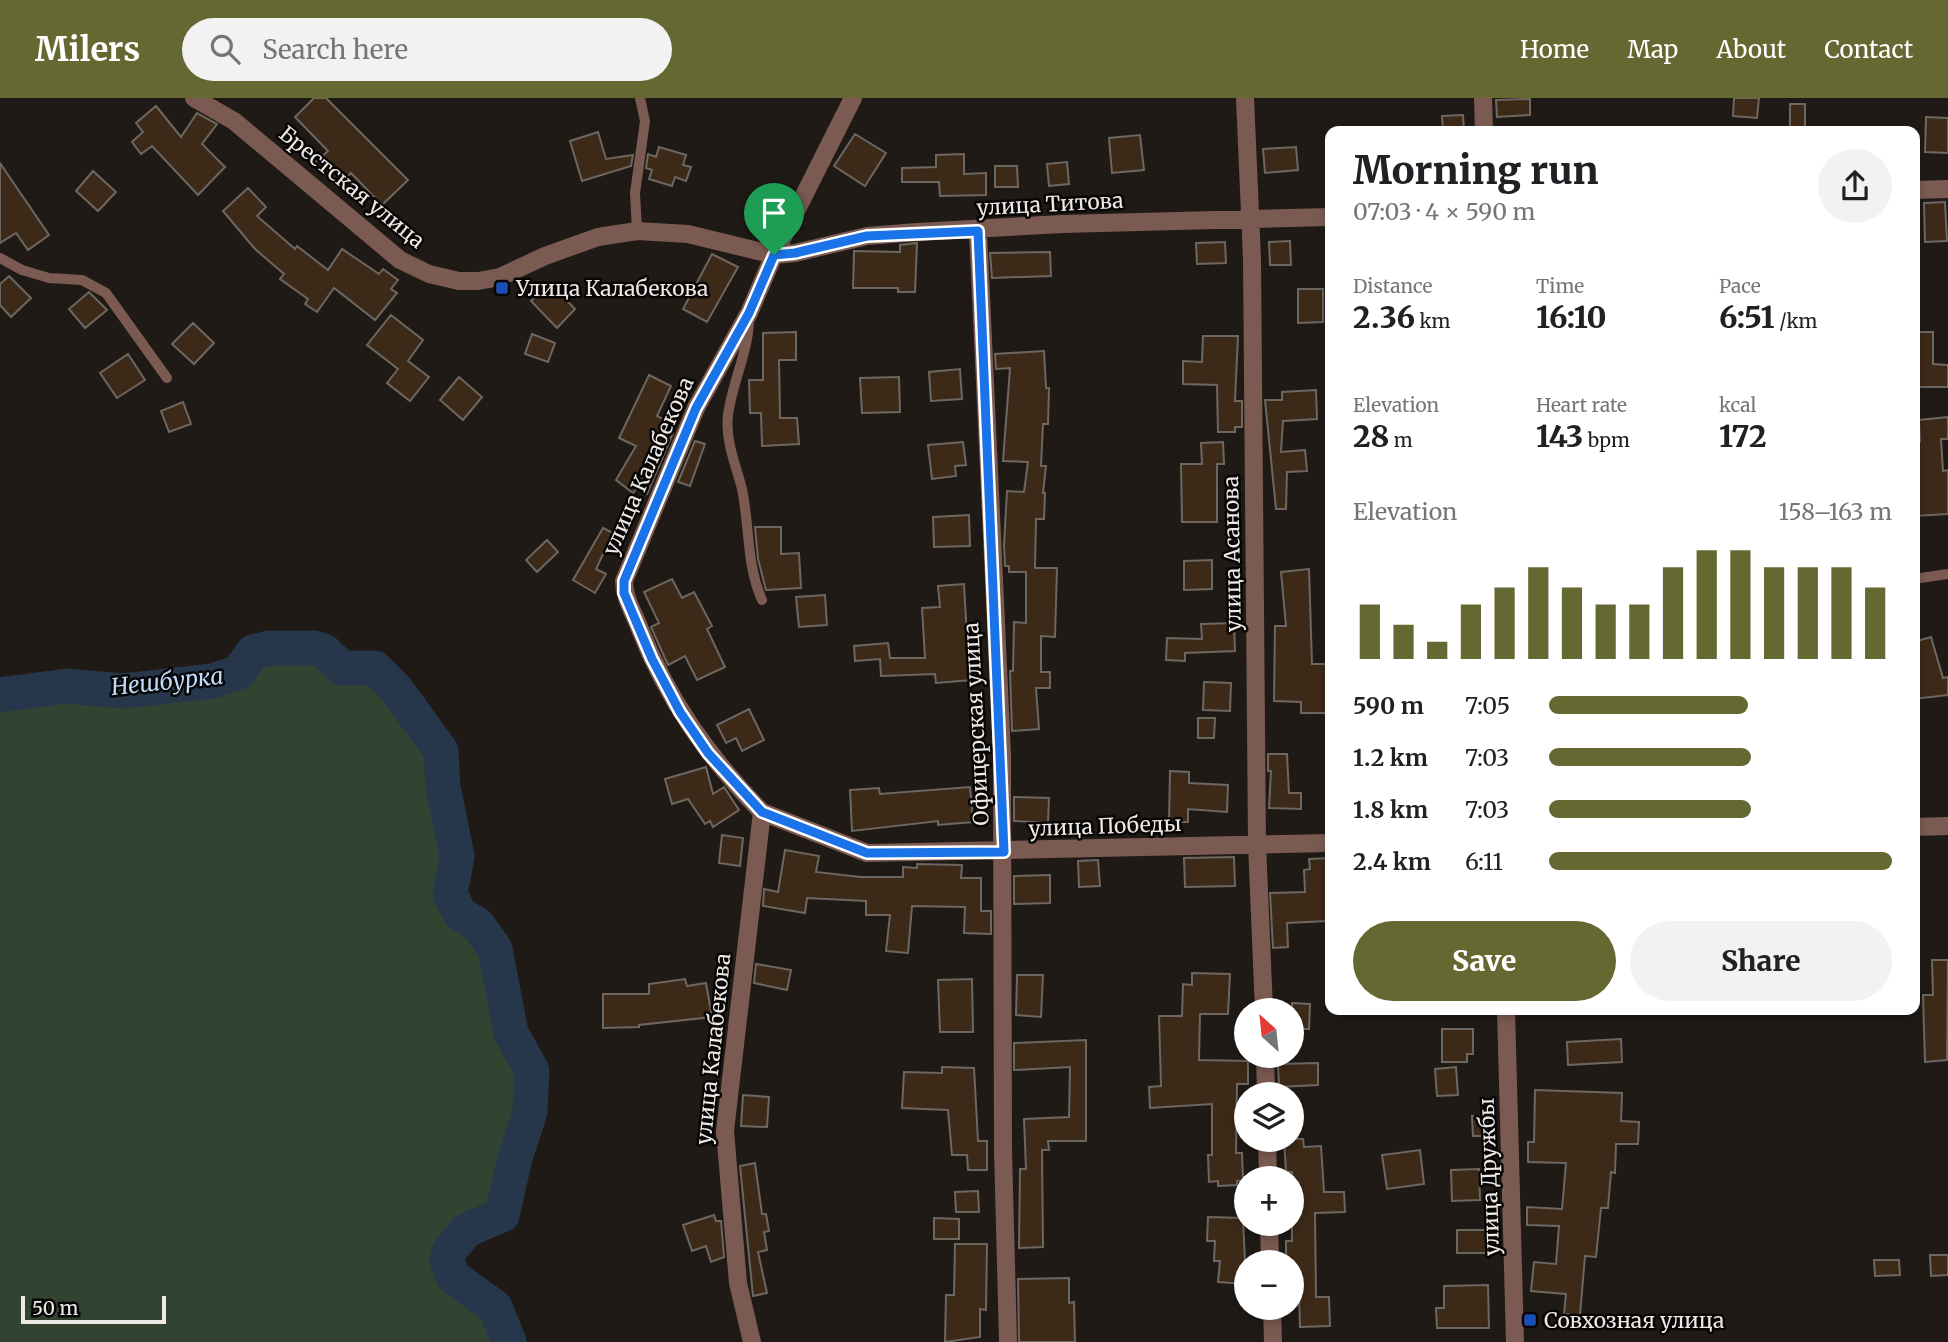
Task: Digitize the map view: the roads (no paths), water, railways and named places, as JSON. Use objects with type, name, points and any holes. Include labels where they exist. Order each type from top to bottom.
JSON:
[{"type":"street","name":"Брестская улица","points":[[194,98],[240,125],[385,248],[429,274],[459,281],[489,280],[567,247],[637,230],[688,234],[774,255]]},
{"type":"street","name":"улица Калабекова","points":[[752,1342],[738,1283],[725,1131],[762,812],[716,763],[680,712],[652,659],[624,593],[624,581],[696,408],[749,313],[774,255],[853,98]]},
{"type":"street","name":"улица Асанова","points":[[1245,98],[1251,219],[1257,844],[1263,998]]},
{"type":"street","points":[[1483,98],[1484,126]]},
{"type":"street","points":[[1920,190],[1948,189]]},
{"type":"street","name":"улица Титова","points":[[774,255],[795,253],[867,236],[1063,224],[1325,217]]},
{"type":"street","name":"Офицерская улица","points":[[978,231],[1004,852],[1003,1150],[1008,1342]]},
{"type":"street","name":"улица Победы","points":[[762,812],[867,853],[1325,843]]},
{"type":"street","points":[[1920,827],[1948,826]]},
{"type":"street","name":"улица Дружбы","points":[[1506,1015],[1515,1342]]},
{"type":"street","points":[[1272,1320],[1273,1342]]},
{"type":"lane","points":[[637,230],[635,194],[645,121],[640,98]]},
{"type":"lane","points":[[0,258],[22,270],[48,278],[82,280],[106,293],[167,378]]},
{"type":"lane","points":[[749,313],[748,337],[733,393],[728,436],[742,490],[750,561],[762,600]]},
{"type":"lane","points":[[1920,578],[1948,575]]},
{"type":"waterway","name":"Нешбурка","points":[[0,695],[67,686],[123,691],[213,681],[239,672],[253,652],[269,648],[314,648],[324,651],[342,668],[375,668],[396,689],[441,751],[443,787],[457,856],[450,894],[460,914],[478,925],[495,949],[511,1033],[532,1071],[530,1112],[515,1158],[502,1215],[467,1230],[450,1250],[447,1260],[453,1277],[495,1307],[509,1342]]},
{"type":"place","name":"Улица Калабекова","points":[[502,288]]},
{"type":"place","name":"Совхозная улица","points":[[1530,1320]]}]
